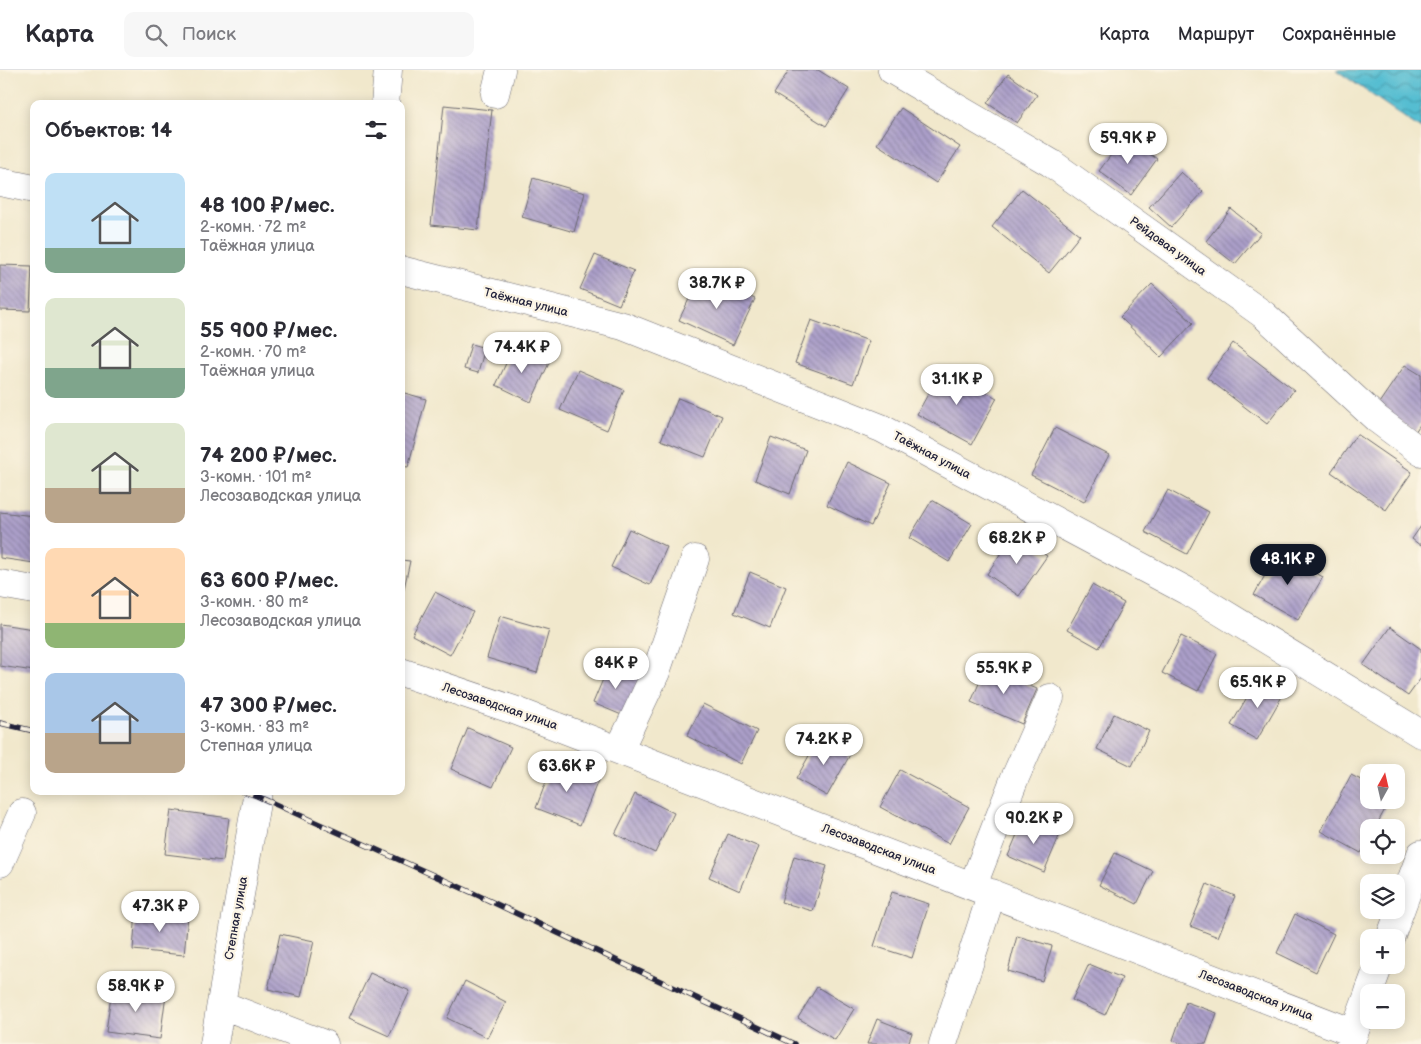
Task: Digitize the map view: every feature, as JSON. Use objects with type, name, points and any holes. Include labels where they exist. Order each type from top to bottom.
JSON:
[{"type":"street","points":[[385,100],[388,70]]},
{"type":"street","name":"Рейдовая улица","points":[[892,70],[1051,163],[1256,310],[1377,419],[1421,452]]},
{"type":"street","points":[[0,182],[30,188]]},
{"type":"street","name":"Таёжная улица","points":[[405,271],[623,326],[881,428],[1187,591],[1421,734]]},
{"type":"street","points":[[619,750],[656,672],[694,559]]},
{"type":"street","points":[[0,584],[30,589]]},
{"type":"street","name":"Лесозаводская улица","points":[[405,673],[514,710],[982,889],[1352,1039]]},
{"type":"street","points":[[943,1044],[982,889],[1014,780],[1050,698]]},
{"type":"street","name":"Степная улица","points":[[214,1044],[257,795]]},
{"type":"street","points":[[0,863],[22,813]]},
{"type":"street","points":[[1393,929],[1421,854]]},
{"type":"street","points":[[222,1005],[324,1044]]},
{"type":"street","points":[[1352,1039],[1360,1017]]},
{"type":"water","points":[[1336,70],[1421,70],[1421,129]]},
{"type":"building","points":[[789,70],[818,70],[849,89],[826,126],[774,94]]},
{"type":"building","points":[[1008,74],[1037,95],[1017,123],[987,103]]},
{"type":"building","points":[[444,105],[492,110],[478,230],[431,225]]},
{"type":"building","points":[[901,108],[960,147],[936,183],[877,144]]},
{"type":"building","points":[[1125,136],[1157,159],[1131,195],[1099,171]]},
{"type":"building","points":[[1181,172],[1203,192],[1171,227],[1149,207]]},
{"type":"building","points":[[533,178],[585,193],[574,232],[522,217]]},
{"type":"building","points":[[1022,189],[1080,235],[1049,273],[992,227]]},
{"type":"building","points":[[1231,209],[1261,233],[1235,264],[1206,241]]},
{"type":"building","points":[[595,255],[634,271],[619,305],[580,289]]},
{"type":"building","points":[[0,265],[30,266],[30,311],[0,310]]},
{"type":"building","points":[[701,274],[755,299],[733,345],[679,320]]},
{"type":"building","points":[[1152,284],[1193,323],[1161,357],[1120,317]]},
{"type":"building","points":[[811,320],[869,341],[853,384],[795,363]]},
{"type":"building","points":[[1233,343],[1294,390],[1267,424],[1207,378]]},
{"type":"building","points":[[471,344],[485,348],[478,373],[464,369]]},
{"type":"building","points":[[514,346],[549,363],[531,402],[496,385]]},
{"type":"building","points":[[1405,365],[1421,375],[1421,423],[1415,432],[1377,406]]},
{"type":"building","points":[[942,369],[997,398],[972,444],[917,414]]},
{"type":"building","points":[[578,370],[624,390],[607,430],[560,410]]},
{"type":"building","points":[[405,393],[426,399],[408,467],[405,467]]},
{"type":"building","points":[[678,398],[722,416],[705,457],[661,440]]},
{"type":"building","points":[[1055,428],[1109,455],[1084,502],[1031,475]]},
{"type":"building","points":[[1357,434],[1412,472],[1386,510],[1331,472]]},
{"type":"building","points":[[771,437],[806,450],[790,494],[755,480]]},
{"type":"building","points":[[847,462],[891,483],[871,526],[827,505]]},
{"type":"building","points":[[1168,490],[1209,512],[1187,554],[1145,532]]},
{"type":"building","points":[[932,500],[972,524],[949,562],[909,538]]},
{"type":"building","points":[[0,512],[30,516],[30,562],[0,558]]},
{"type":"building","points":[[1421,526],[1421,546],[1412,539]]},
{"type":"building","points":[[629,529],[667,547],[650,585],[611,567]]},
{"type":"building","points":[[1014,533],[1047,556],[1019,596],[987,574]]},
{"type":"building","points":[[1278,552],[1323,577],[1298,620],[1254,595]]},
{"type":"building","points":[[405,560],[410,561],[405,584]]},
{"type":"building","points":[[750,572],[786,587],[770,628],[734,613]]},
{"type":"building","points":[[1092,585],[1124,603],[1099,648],[1067,630]]},
{"type":"building","points":[[435,592],[473,612],[450,655],[412,635]]},
{"type":"building","points":[[500,616],[549,630],[537,673],[487,658]]},
{"type":"building","points":[[0,624],[30,628],[30,670],[0,666]]},
{"type":"building","points":[[1390,627],[1421,649],[1421,678],[1408,696],[1363,665]]},
{"type":"building","points":[[1181,636],[1217,654],[1198,691],[1162,673]]},
{"type":"building","points":[[609,665],[640,678],[624,716],[593,703]]},
{"type":"building","points":[[986,667],[1037,689],[1022,724],[971,702]]},
{"type":"building","points":[[1258,678],[1284,693],[1257,740],[1231,725]]},
{"type":"building","points":[[703,704],[757,731],[741,764],[687,736]]},
{"type":"building","points":[[1114,714],[1149,731],[1132,766],[1097,749]]},
{"type":"building","points":[[468,728],[511,747],[493,787],[451,769]]},
{"type":"building","points":[[820,736],[851,753],[827,796],[796,779]]},
{"type":"building","points":[[554,761],[599,778],[580,825],[536,808]]},
{"type":"building","points":[[900,770],[969,807],[949,844],[880,807]]},
{"type":"building","points":[[1351,775],[1360,780],[1360,809],[1385,809],[1380,819],[1360,819],[1360,852],[1321,831]]},
{"type":"building","points":[[635,794],[674,813],[655,853],[615,834]]},
{"type":"building","points":[[171,810],[229,818],[223,861],[165,854]]},
{"type":"building","points":[[1024,818],[1060,834],[1044,872],[1008,856]]},
{"type":"building","points":[[728,834],[759,847],[740,891],[709,877]]},
{"type":"building","points":[[1115,853],[1153,871],[1137,904],[1099,885]]},
{"type":"building","points":[[794,856],[827,866],[813,911],[781,902]]},
{"type":"building","points":[[1207,884],[1235,896],[1218,937],[1190,926]]},
{"type":"building","points":[[892,892],[929,904],[912,958],[874,946]]},
{"type":"building","points":[[136,912],[188,916],[184,955],[133,950]]},
{"type":"building","points":[[1295,914],[1334,934],[1316,972],[1277,953]]},
{"type":"building","points":[[280,934],[314,941],[301,997],[268,989]]},
{"type":"building","points":[[1017,936],[1052,946],[1042,981],[1008,971]]},
{"type":"building","points":[[1089,964],[1122,978],[1105,1015],[1072,1000]]},
{"type":"building","points":[[370,973],[410,991],[389,1036],[349,1018]]},
{"type":"building","points":[[465,981],[506,1002],[487,1038],[447,1018]]},
{"type":"building","points":[[112,987],[166,994],[160,1039],[106,1032]]},
{"type":"building","points":[[817,987],[854,1009],[835,1040],[798,1018]]},
{"type":"building","points":[[1186,1002],[1217,1013],[1206,1044],[1183,1044],[1173,1040]]},
{"type":"building","points":[[877,1019],[912,1033],[908,1044],[867,1044]]},
{"type":"railway","points":[[0,723],[30,730]]},
{"type":"railway","points":[[254,795],[473,893],[794,1044]]}]
